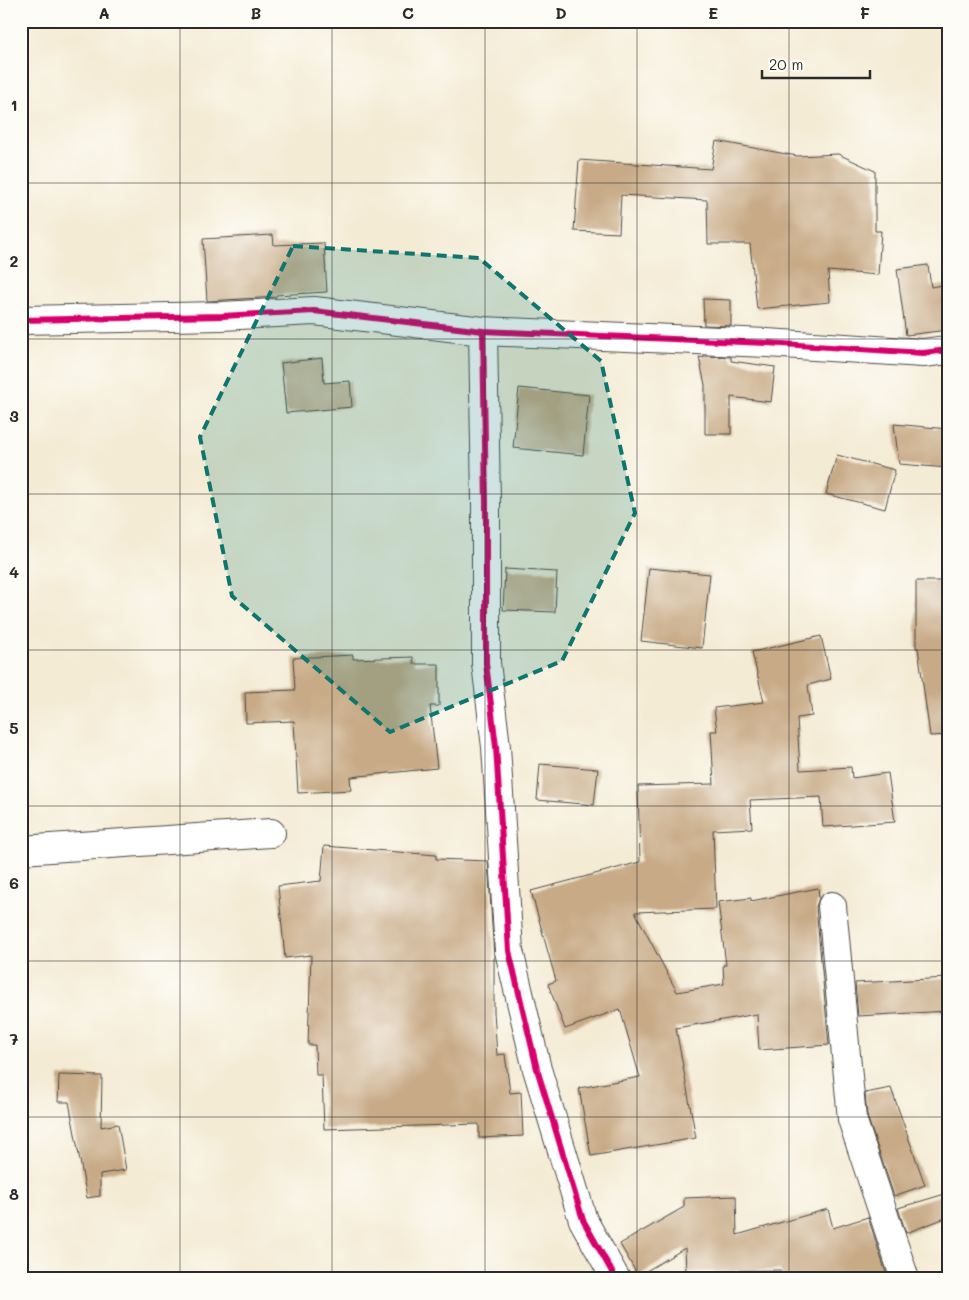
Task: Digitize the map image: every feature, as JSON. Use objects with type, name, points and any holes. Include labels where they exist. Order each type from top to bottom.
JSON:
[{"type":"street","points":[[21,320],[222,316],[314,311],[483,331],[767,343],[923,353],[948,350]]},
{"type":"street","points":[[483,331],[486,662],[496,747],[509,951],[537,1069],[583,1220],[616,1279]]},
{"type":"street","points":[[21,850],[272,833]]},
{"type":"street","points":[[832,906],[852,1119],[905,1279]]},
{"type":"highlighted area","points":[[293,246],[479,258],[601,361],[635,513],[562,661],[390,732],[232,596],[200,437]]},
{"type":"building","points":[[716,141],[797,156],[838,154],[875,171],[875,231],[881,231],[878,275],[828,271],[830,302],[757,309],[750,244],[708,244],[707,200],[621,195],[619,233],[574,231],[579,160],[711,169]]},
{"type":"building","points":[[273,235],[274,245],[324,243],[327,292],[207,301],[203,239]]},
{"type":"building","points":[[928,265],[931,287],[948,284],[948,330],[906,335],[897,269]]},
{"type":"building","points":[[703,299],[731,300],[731,326],[704,325]]},
{"type":"building","points":[[704,356],[731,357],[731,361],[775,367],[771,402],[731,397],[731,434],[705,434],[705,385],[699,357],[704,358]]},
{"type":"building","points":[[322,358],[324,383],[350,381],[352,407],[286,413],[281,363]]},
{"type":"building","points":[[519,388],[589,395],[583,455],[513,448]]},
{"type":"building","points":[[894,424],[948,429],[948,468],[899,464]]},
{"type":"building","points":[[837,455],[895,470],[885,509],[826,494]]},
{"type":"building","points":[[649,568],[710,574],[702,648],[641,641]]},
{"type":"building","points":[[505,569],[557,572],[555,612],[503,610]]},
{"type":"building","points":[[916,581],[948,581],[948,735],[930,736],[918,648],[916,648]]},
{"type":"building","points":[[821,636],[831,679],[808,685],[812,716],[797,718],[800,770],[851,767],[852,778],[888,773],[895,822],[823,827],[821,797],[750,800],[752,828],[713,830],[716,909],[635,912],[677,992],[724,984],[723,965],[726,965],[718,902],[751,898],[751,901],[818,888],[819,898],[816,907],[829,1045],[759,1050],[757,1014],[676,1028],[696,1138],[591,1156],[579,1088],[640,1077],[620,1009],[565,1029],[548,984],[556,981],[531,891],[640,862],[638,786],[714,784],[711,731],[717,731],[714,708],[764,702],[752,652]]},
{"type":"building","points":[[353,655],[353,659],[413,657],[414,664],[439,664],[439,706],[430,706],[437,768],[350,777],[351,790],[298,793],[294,721],[246,723],[245,692],[295,690],[293,658]]},
{"type":"building","points":[[540,764],[598,769],[594,805],[537,800]]},
{"type":"building","points":[[324,846],[436,855],[436,859],[488,861],[494,957],[494,1012],[497,1055],[505,1054],[510,1093],[521,1092],[523,1136],[479,1138],[479,1124],[324,1129],[322,1075],[316,1075],[315,1045],[308,1045],[311,955],[285,958],[278,886],[321,881]]},
{"type":"building","points":[[948,978],[948,1011],[858,1016],[855,983]]},
{"type":"building","points":[[59,1075],[102,1076],[101,1127],[118,1124],[126,1170],[100,1174],[100,1196],[87,1198],[69,1102],[58,1102]]},
{"type":"building","points":[[891,1088],[925,1185],[894,1196],[867,1116],[865,1093]]},
{"type":"building","points":[[945,1194],[948,1202],[948,1217],[906,1233],[898,1208]]},
{"type":"building","points":[[736,1196],[737,1235],[828,1209],[833,1228],[868,1217],[888,1279],[783,1279],[780,1270],[686,1272],[685,1248],[638,1276],[620,1244],[684,1207],[684,1198]]},
{"type":"cycle path","points":[[21,320],[222,316],[314,311],[483,331],[767,343],[923,353],[948,350]]},
{"type":"cycle path","points":[[483,331],[486,663],[496,747],[509,951],[537,1069],[583,1220],[616,1279]]}]
